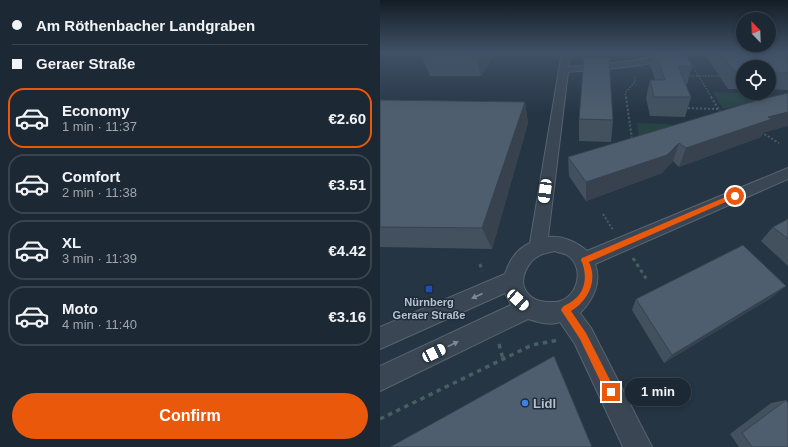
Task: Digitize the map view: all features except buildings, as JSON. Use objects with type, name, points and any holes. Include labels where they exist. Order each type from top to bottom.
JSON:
[{"type":"street","points":[[538,248],[563,73]]},
{"type":"street","points":[[585,260],[788,173]]},
{"type":"street","points":[[555,244],[572,249],[585,260],[589,278],[587,287],[575,304],[565,310],[552,313],[538,312],[527,308],[518,300],[514,291],[512,280],[520,261],[528,253],[538,248],[555,244]]},
{"type":"street","points":[[380,338],[512,280]]},
{"type":"street","points":[[380,379],[527,308]]},
{"type":"street","points":[[565,310],[583,336],[638,447]]},
{"type":"path","points":[[632,140],[625,93],[636,82],[634,73]]},
{"type":"path","points":[[697,73],[721,113]]},
{"type":"path","points":[[683,76],[719,76]]},
{"type":"path","points":[[682,108],[718,109]]},
{"type":"path","points":[[715,115],[727,111]]},
{"type":"path","points":[[760,131],[779,143]]},
{"type":"path","points":[[380,419],[532,345],[583,336]]},
{"type":"green space","points":[[713,92],[736,93],[736,100],[780,101],[740,105],[723,109]]},
{"type":"green space","points":[[637,123],[666,124],[688,128],[640,143]]},
{"type":"place","name":"Nürnberg Geraer Straße","points":[[429,289]]},
{"type":"place","name":"Lidl","points":[[525,403]]},
{"type":"route","points":[[611,392],[583,336],[565,310],[575,304],[587,287],[589,278],[585,260],[735,196]]}]
